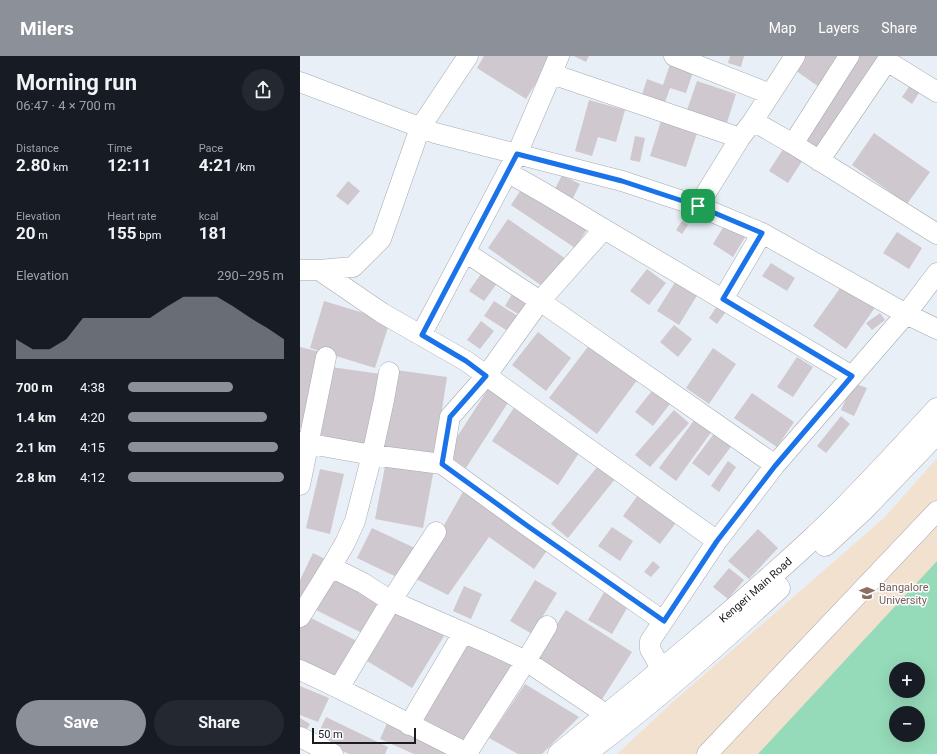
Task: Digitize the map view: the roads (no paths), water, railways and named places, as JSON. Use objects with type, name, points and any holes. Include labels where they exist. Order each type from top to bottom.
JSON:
[{"type":"main road","name":"Kengeri Main Road","points":[[559,754],[721,620],[812,539],[885,465],[937,409]]},
{"type":"main road","name":"Kengeri Main Road","points":[[584,754],[644,708],[709,653],[863,510],[937,433]]},
{"type":"street","points":[[309,270],[353,266],[381,239],[420,128],[468,56]]},
{"type":"street","points":[[674,56],[770,94]]},
{"type":"street","points":[[698,206],[740,138],[753,121],[794,56]]},
{"type":"street","points":[[792,144],[849,56]]},
{"type":"street","points":[[819,161],[889,58],[937,92]]},
{"type":"street","points":[[422,335],[517,154],[555,65],[740,138]]},
{"type":"street","points":[[300,82],[435,133],[622,181],[698,206],[762,233],[906,314],[937,329]]},
{"type":"street","points":[[753,121],[937,234]]},
{"type":"street","points":[[507,172],[852,376]]},
{"type":"street","points":[[442,464],[450,417],[486,376],[540,302],[604,229]]},
{"type":"street","points":[[723,299],[762,233]]},
{"type":"street","points":[[465,252],[540,302],[775,466]]},
{"type":"street","points":[[309,270],[466,361],[717,541]]},
{"type":"street","points":[[662,670],[650,649],[650,641],[717,541],[775,466],[906,314],[937,273]]},
{"type":"street","points":[[300,484],[304,442],[326,357]]},
{"type":"street","points":[[300,617],[331,567],[345,542],[354,521],[372,455],[389,372]]},
{"type":"street","points":[[304,442],[372,455],[442,464],[529,527],[664,621]]},
{"type":"street","points":[[707,754],[937,511]]},
{"type":"street","points":[[340,688],[391,601],[436,532]]},
{"type":"street","points":[[331,567],[363,583],[391,601],[492,645],[526,662],[607,715]]},
{"type":"street","points":[[300,670],[340,688],[409,725],[468,754],[547,626]]},
{"type":"street","points":[[409,725],[463,633]]},
{"type":"street","points":[[304,744],[333,754]]},
{"type":"place","name":"Bangalore University","points":[[867,593]]}]
